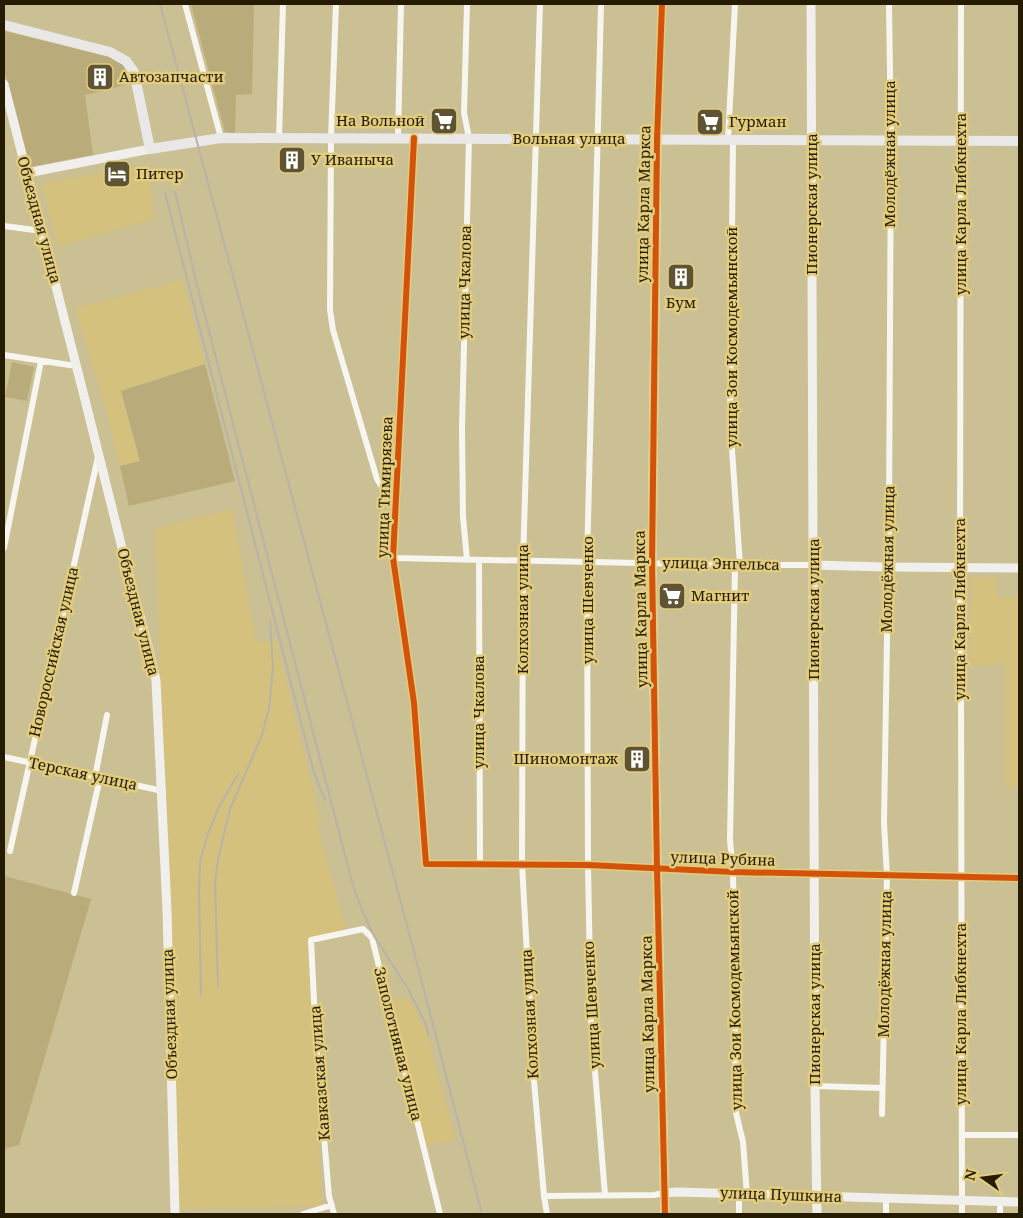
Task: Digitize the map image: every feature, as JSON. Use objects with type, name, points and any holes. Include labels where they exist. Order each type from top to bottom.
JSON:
[{"type":"main road","points":[[4,25],[110,52],[126,61],[134,72],[150,149]]},
{"type":"main road","name":"Вольная улица","points":[[150,149],[221,138],[1019,141]]},
{"type":"street","points":[[185,4],[221,138]]},
{"type":"street","points":[[279,138],[283,4]]},
{"type":"street","points":[[336,4],[331,138],[330,310],[333,330],[378,479],[396,510]]},
{"type":"street","points":[[398,138],[401,4]]},
{"type":"street","name":"улица Чкалова","points":[[467,4],[464,113],[469,138],[462,428],[463,516],[467,560]]},
{"type":"street","name":"Колхозная улица","points":[[540,4],[523,562],[522,864],[534,1080],[547,1214]]},
{"type":"street","name":"улица Шевченко","points":[[601,4],[587,562],[588,865],[591,1022],[605,1195]]},
{"type":"street","name":"улица Карла Маркса","points":[[662,4],[657,139],[652,563],[665,1214]]},
{"type":"street","name":"улица Зои Космодемьянской","points":[[735,4],[731,140],[730,421],[738,565],[730,840],[733,872],[736,1113],[743,1142],[743,1195],[739,1214]]},
{"type":"street","name":"Пионерская улица","points":[[811,4],[815,1086],[818,1214]]},
{"type":"street","name":"Молодёжная улица","points":[[882,1114],[888,876],[884,823],[891,141],[889,4]]},
{"type":"street","name":"улица Карла Либкнехта","points":[[961,4],[960,878],[962,1214]]},
{"type":"street","name":"Объездная улица","points":[[4,84],[129,577],[150,650],[156,681],[162,791],[175,1214]]},
{"type":"street","name":"улица Тимирязева","points":[[414,138],[393,558],[414,703],[426,864]]},
{"type":"street","name":"Вольная улица","points":[[27,173],[150,149]]},
{"type":"street","points":[[4,226],[42,231]]},
{"type":"street","points":[[4,355],[76,366]]},
{"type":"street","points":[[4,548],[41,361]]},
{"type":"street","name":"Новороссийская улица","points":[[10,851],[99,453]]},
{"type":"street","name":"улица Энгельса","points":[[393,558],[523,562],[813,565],[887,568],[1019,568]]},
{"type":"street","name":"улица Чкалова","points":[[479,560],[480,864]]},
{"type":"street","points":[[74,893],[97,778],[107,715]]},
{"type":"street","name":"Терская улица","points":[[4,757],[162,791]]},
{"type":"street","name":"улица Рубина","points":[[426,864],[588,865],[733,872],[1019,878]]},
{"type":"street","name":"Заполотняная улица","points":[[311,940],[363,929],[372,938],[440,1214]]},
{"type":"street","name":"Кавказская улица","points":[[311,940],[316,1042],[330,1196],[334,1214]]},
{"type":"street","points":[[815,1086],[882,1088]]},
{"type":"street","points":[[962,1135],[1019,1135]]},
{"type":"street","name":"улица Пушкина","points":[[544,1196],[654,1195],[677,1192],[962,1202],[1019,1202]]},
{"type":"street","points":[[886,1198],[886,1214]]},
{"type":"street","points":[[1000,1202],[1000,1214]]},
{"type":"street","points":[[303,1214],[332,1205]]},
{"type":"shaded area","points":[[191,4],[254,4],[252,94],[236,95],[235,133],[225,132]]},
{"type":"shaded area","points":[[4,31],[107,56],[124,63],[130,70],[132,83],[85,95],[93,155],[29,167],[4,69]]},
{"type":"shaded area","points":[[147,165],[154,219],[58,247],[41,183]]},
{"type":"shaded area","points":[[182,280],[205,364],[121,391],[140,461],[120,466],[102,396],[75,308]]},
{"type":"shaded area","points":[[12,362],[34,367],[27,401],[5,397]]},
{"type":"shaded area","points":[[205,364],[235,481],[129,506],[120,466],[140,461],[121,391]]},
{"type":"shaded area","points":[[232,509],[256,642],[276,640],[321,821],[316,823],[347,931],[307,938],[322,1206],[180,1209],[155,528]]},
{"type":"shaded area","points":[[971,577],[996,577],[996,597],[1019,597],[1019,787],[1005,787],[1005,665],[970,665]]},
{"type":"shaded area","points":[[4,876],[91,899],[19,1145],[4,1149]]},
{"type":"shaded area","points":[[410,998],[427,1034],[455,1139],[426,1146],[391,999]]},
{"type":"railway","points":[[160,4],[412,944],[482,1214]]},
{"type":"railway","points":[[175,192],[196,281],[353,886],[374,936],[408,989],[425,1023],[429,1036]]},
{"type":"railway","points":[[165,193],[314,773],[325,800]]},
{"type":"railway","points":[[218,986],[215,883],[218,859],[230,809],[262,735],[269,709],[273,667],[270,622]]},
{"type":"railway","points":[[201,994],[200,862],[207,836],[219,807],[238,774]]},
{"type":"cycle path","points":[[662,4],[657,139],[652,563],[665,1214]]},
{"type":"cycle path","points":[[414,138],[393,558],[414,703],[426,864],[588,865],[733,872],[1019,878]]},
{"type":"place","name":"Автозапчасти","points":[[100,77]]},
{"type":"place","name":"На Вольной","points":[[444,121]]},
{"type":"place","name":"Гурман","points":[[710,122]]},
{"type":"place","name":"У Иваныча","points":[[292,160]]},
{"type":"place","name":"Питер","points":[[117,174]]},
{"type":"place","name":"Бум","points":[[681,277]]},
{"type":"place","name":"Магнит","points":[[672,596]]},
{"type":"place","name":"Шиномонтаж","points":[[637,759]]}]
